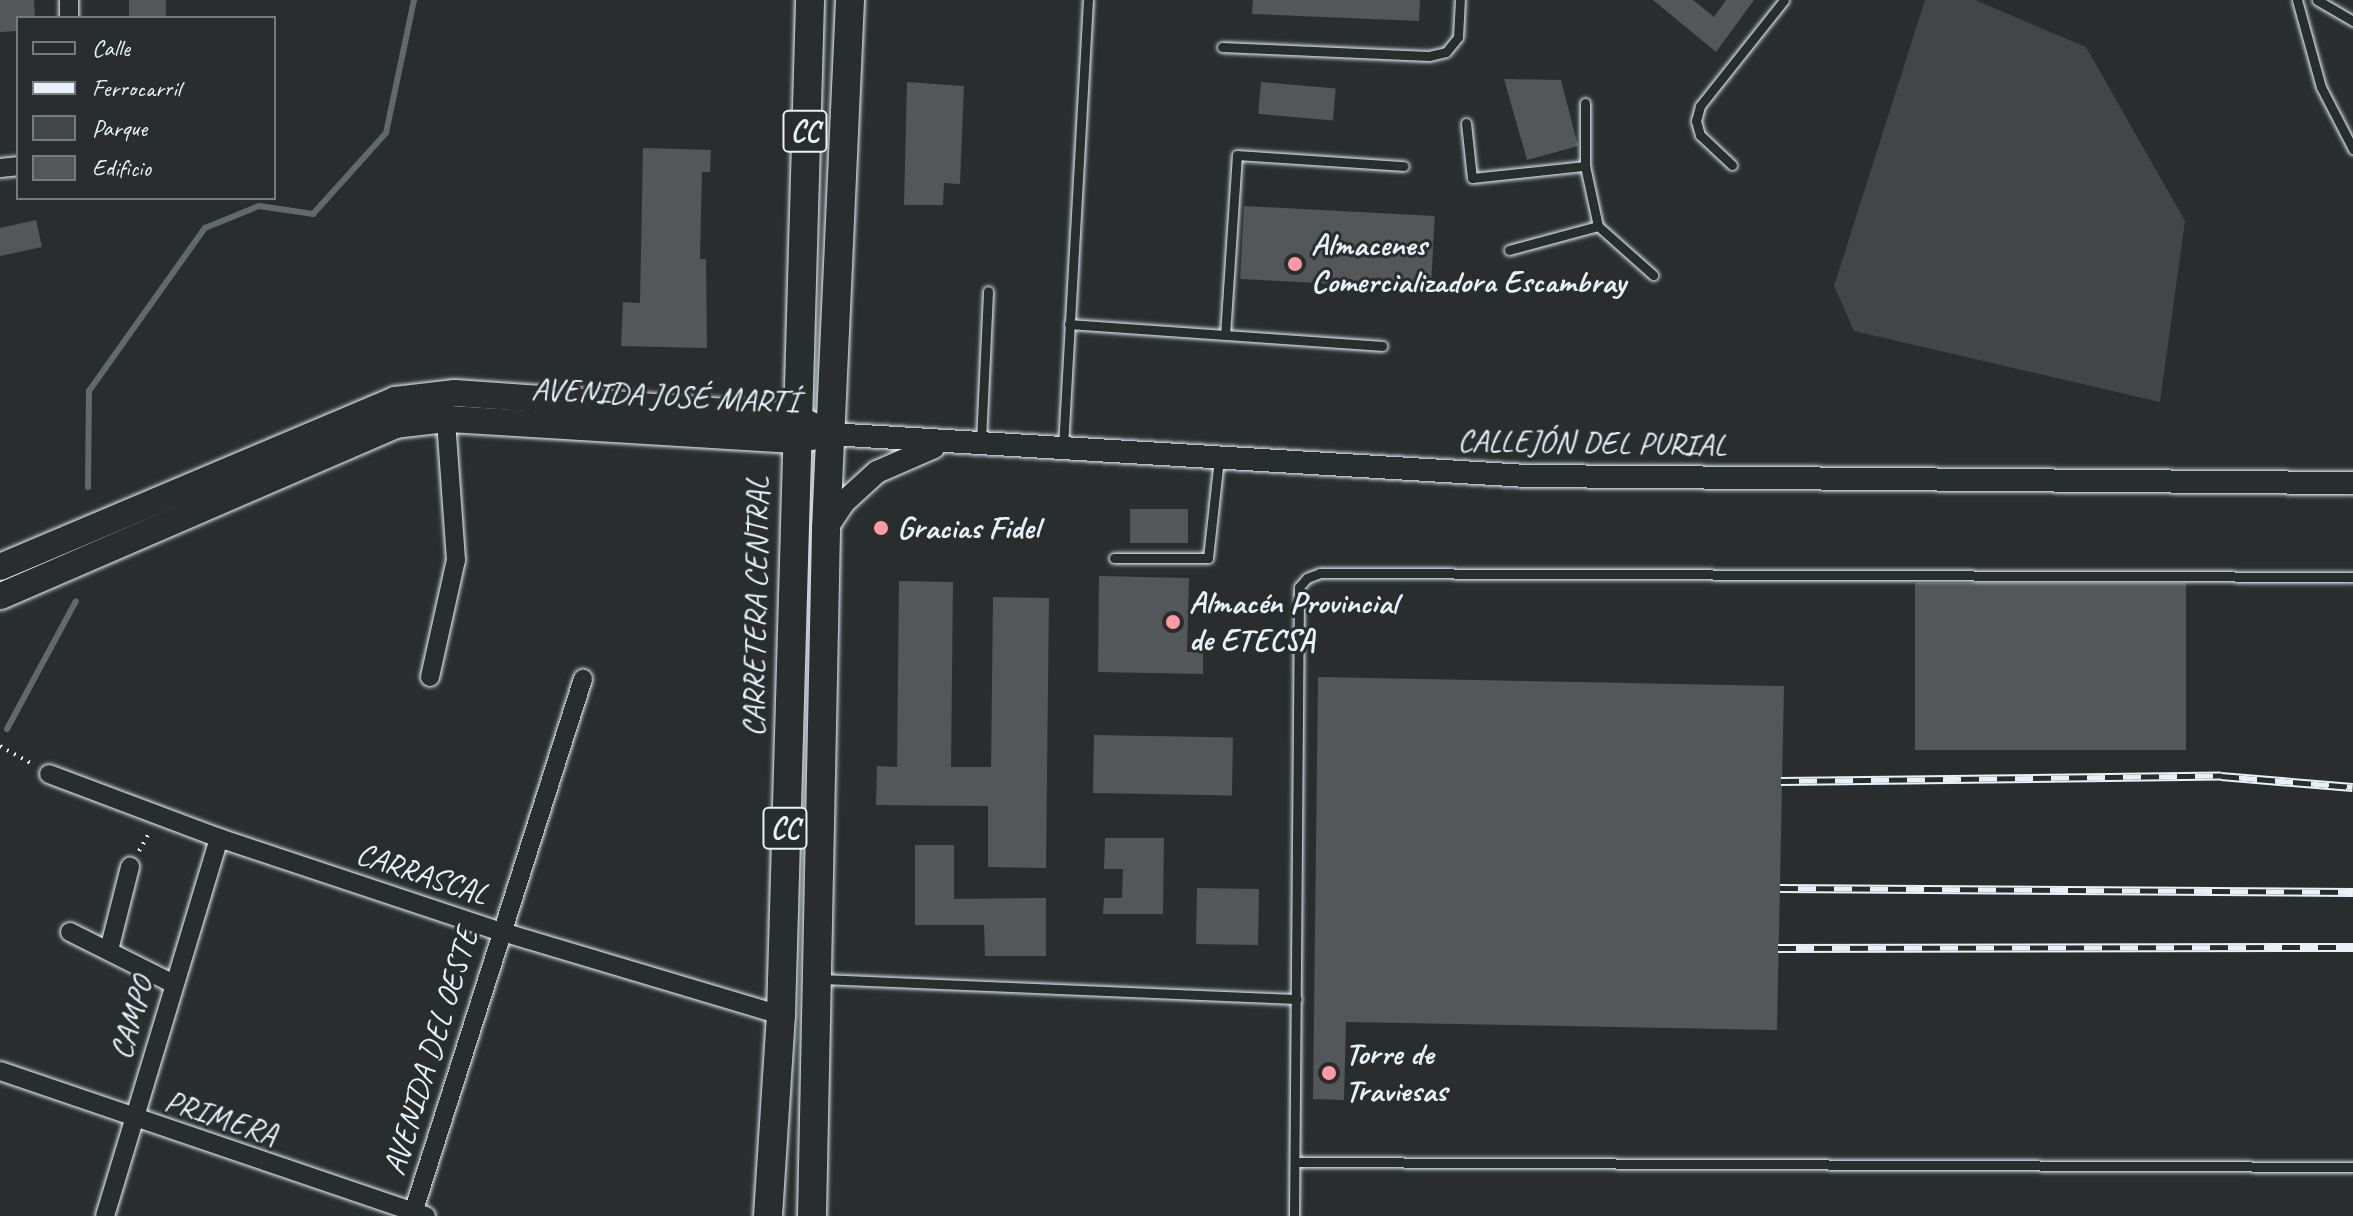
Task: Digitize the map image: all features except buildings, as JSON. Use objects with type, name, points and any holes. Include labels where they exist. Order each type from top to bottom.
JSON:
[{"type":"main road","name":"CARRETERA CENTRAL","points":[[768,1216],[781,1015],[794,428],[810,0]]},
{"type":"main road","name":"CC","points":[[812,1216],[820,979],[826,529],[850,0]]},
{"type":"main road","name":"AVENIDA JOSÉ MARTÍ","points":[[0,567],[395,400],[455,393],[830,434]]},
{"type":"main road","name":"AVENIDA JOSÉ MARTÍ","points":[[0,596],[396,425],[446,419],[794,428]]},
{"type":"street","points":[[430,677],[456,560],[446,419]]},
{"type":"street","name":"CALLEJÓN DEL PURIAL","points":[[830,434],[1527,476],[2353,483]]},
{"type":"street","points":[[826,529],[844,502],[877,472],[915,452],[951,442]]},
{"type":"street","name":"AVENIDA DEL OESTE","points":[[417,1215],[499,931],[583,679]]},
{"type":"street","name":"CARRASCAL","points":[[49,774],[161,813],[219,838],[499,931],[781,1015]]},
{"type":"street","name":"CAMPO","points":[[105,1216],[219,838]]},
{"type":"street","points":[[109,950],[130,867]]},
{"type":"street","points":[[70,932],[174,984]]},
{"type":"street","name":"PRIMERA","points":[[0,1071],[132,1120],[417,1215]]},
{"type":"lane","points":[[1063,450],[1088,0]]},
{"type":"lane","points":[[1222,47],[1429,56],[1446,52],[1458,37],[1460,0]]},
{"type":"lane","points":[[1732,165],[1700,135],[1696,121],[1700,106],[1784,0]]},
{"type":"lane","points":[[2297,0],[2321,87],[2353,149]]},
{"type":"lane","points":[[2317,0],[2353,21]]},
{"type":"lane","points":[[1585,103],[1585,166],[1598,226],[1653,275]]},
{"type":"lane","points":[[1466,123],[1472,178],[1585,166]]},
{"type":"lane","points":[[1225,335],[1237,155],[1404,166]]},
{"type":"lane","points":[[1509,250],[1598,226]]},
{"type":"lane","points":[[980,444],[988,291]]},
{"type":"lane","points":[[1069,324],[1382,346]]},
{"type":"lane","points":[[1114,558],[1208,558],[1219,459]]},
{"type":"lane","points":[[1294,1216],[1299,587],[1307,578],[1320,573],[2353,577]]},
{"type":"lane","points":[[820,979],[1297,999]]},
{"type":"lane","points":[[1295,1162],[2353,1167]]},
{"type":"path","points":[[0,746],[49,774]]},
{"type":"path","points":[[130,867],[161,813]]},
{"type":"green space","points":[[1925,0],[1975,0],[2086,47],[2185,221],[2160,402],[1854,331],[1834,286]]},
{"type":"waterway","points":[[88,487],[89,391],[205,228],[259,206],[313,214],[386,133],[414,0]]},
{"type":"waterway","points":[[7,729],[76,601]]},
{"type":"railway","points":[[1781,781],[2221,776],[2353,787]]},
{"type":"railway","points":[[1780,888],[2353,892]]},
{"type":"railway","points":[[1778,948],[2353,947]]},
{"type":"place","name":"Almacenes Comercializadora Escambray","points":[[1295,264]]},
{"type":"place","name":"Gracias Fidel","points":[[881,528]]},
{"type":"place","name":"Almacén Provincial de ETECSA","points":[[1173,622]]},
{"type":"place","name":"Torre de Traviesas","points":[[1329,1073]]}]
